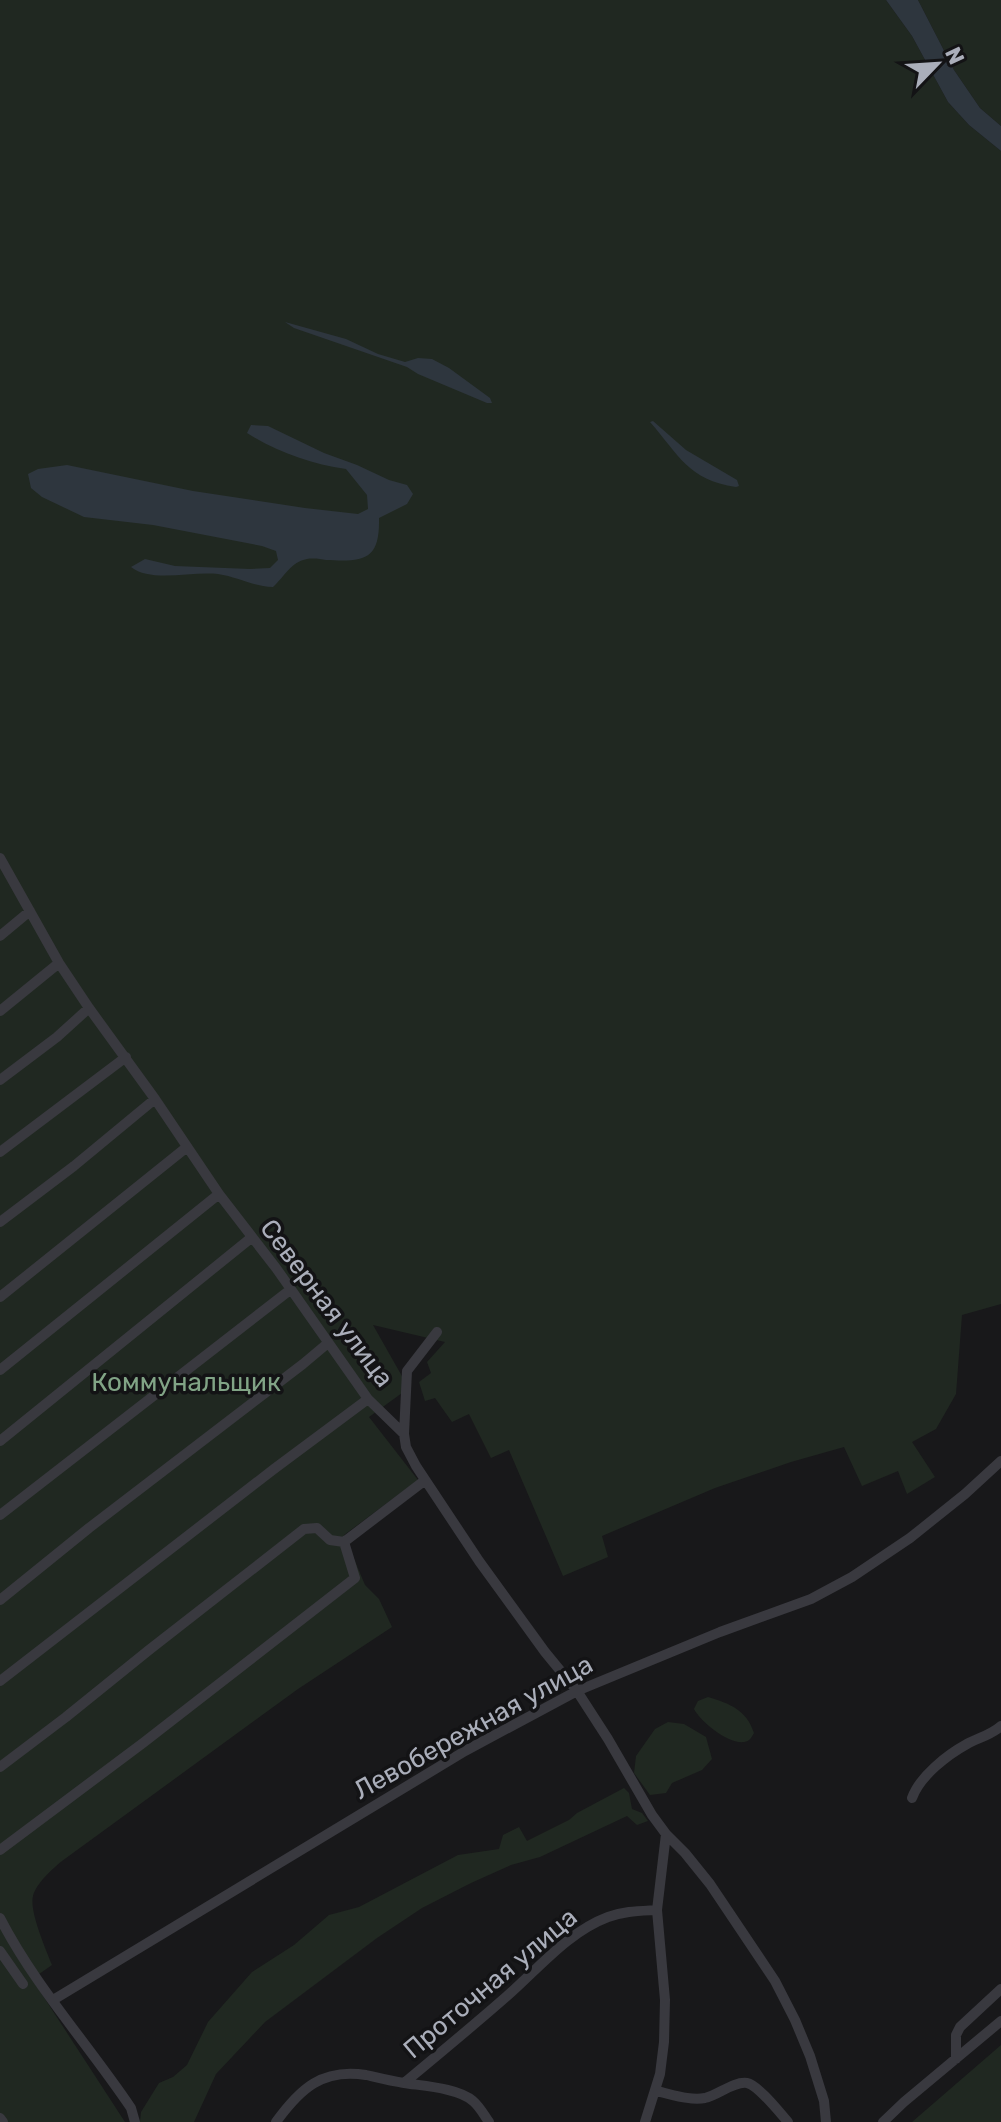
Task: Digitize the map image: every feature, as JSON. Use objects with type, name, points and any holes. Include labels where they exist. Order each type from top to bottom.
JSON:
[{"type":"street","name":"Северная улица","points":[[1,861],[59,963],[219,1194],[368,1399],[404,1434]]},
{"type":"street","points":[[0,936],[30,911]]},
{"type":"street","points":[[0,1011],[59,963]]},
{"type":"street","points":[[0,1080],[57,1037],[89,1008]]},
{"type":"street","points":[[0,1152],[126,1057]]},
{"type":"street","points":[[0,1222],[155,1099]]},
{"type":"street","points":[[0,1297],[187,1147]]},
{"type":"street","points":[[0,1370],[219,1194]]},
{"type":"street","points":[[0,1441],[251,1238]]},
{"type":"street","points":[[0,1515],[290,1290]]},
{"type":"street","points":[[437,1332],[407,1371],[406,1447],[424,1481],[464,1541],[577,1691],[643,1801],[666,1834],[710,1884],[775,1981],[810,2056],[824,2101],[826,2122]]},
{"type":"street","points":[[0,1600],[328,1343]]},
{"type":"street","points":[[0,1681],[368,1399]]},
{"type":"street","name":"Левобережная улица","points":[[53,2000],[465,1751],[577,1691],[720,1632],[811,1599],[852,1577],[910,1538],[1001,1461]]},
{"type":"street","points":[[0,1767],[304,1529],[317,1528],[330,1540],[344,1542],[424,1481]]},
{"type":"street","points":[[0,1850],[355,1578],[344,1542]]},
{"type":"street","points":[[912,1798],[916,1787],[927,1774],[964,1746],[1001,1726]]},
{"type":"street","points":[[645,2120],[656,2091],[664,2042],[665,2000],[657,1910],[666,1834]]},
{"type":"street","name":"Проточная улица","points":[[276,2122],[312,2082],[334,2076],[363,2075],[404,2083],[509,1995],[564,1944],[588,1927],[608,1917],[632,1911],[657,1910]]},
{"type":"street","points":[[0,1918],[12,1941],[125,2099],[135,2122]]},
{"type":"street","points":[[0,1951],[23,1984]]},
{"type":"street","points":[[956,2059],[956,2035],[960,2027],[1001,1989]]},
{"type":"street","points":[[883,2122],[1001,2021]]},
{"type":"street","points":[[404,2083],[468,2097],[489,2122]]},
{"type":"street","points":[[656,2091],[697,2099],[746,2083],[755,2087],[788,2122]]},
{"type":"green space","name":"Коммунальщик","points":[[0,0],[886,0],[912,36],[948,102],[969,125],[1001,151],[1001,1304],[962,1315],[956,1394],[936,1429],[912,1442],[935,1477],[907,1494],[898,1471],[862,1486],[844,1447],[715,1488],[602,1536],[608,1557],[563,1576],[509,1450],[491,1458],[469,1414],[452,1422],[435,1398],[425,1401],[419,1382],[431,1373],[427,1362],[445,1342],[373,1325],[403,1378],[402,1393],[369,1417],[418,1480],[344,1535],[365,1585],[379,1599],[392,1627],[298,1689],[62,1861],[49,1872],[33,1896],[36,1920],[52,1965],[32,1979],[125,2122],[0,2122]]},
{"type":"green space","points":[[918,0],[1001,0],[1001,126],[980,108],[954,70]]},
{"type":"green space","points":[[708,1697],[730,1705],[747,1718],[754,1733],[748,1741],[730,1740],[703,1720],[694,1709],[698,1701]]},
{"type":"green space","points":[[668,1722],[684,1724],[706,1737],[712,1759],[702,1770],[672,1783],[666,1793],[650,1795],[634,1773],[636,1756],[655,1729]]},
{"type":"green space","points":[[624,1788],[629,1793],[632,1809],[642,1813],[648,1821],[637,1825],[627,1816],[540,1857],[511,1865],[422,1908],[265,2022],[216,2074],[194,2122],[140,2122],[141,2112],[159,2083],[173,2077],[187,2065],[208,2022],[252,1972],[294,1945],[329,1915],[359,1907],[458,1855],[499,1849],[503,1835],[519,1827],[527,1841]]},
{"type":"green space","points":[[1001,2045],[1001,2122],[912,2122]]},
{"type":"shaded area","points":[[886,0],[918,0],[954,70],[980,108],[1001,126],[1001,151],[969,125],[948,102],[912,36]]},
{"type":"shaded area","points":[[285,322],[346,339],[405,362],[418,358],[432,359],[490,398],[492,403],[407,367],[294,328]]},
{"type":"shaded area","points":[[653,421],[686,450],[737,480],[739,486],[720,484],[695,472],[650,422]]},
{"type":"shaded area","points":[[251,425],[268,426],[324,453],[407,485],[413,494],[407,504],[379,518],[377,543],[368,556],[351,560],[301,561],[292,566],[273,587],[218,574],[160,575],[139,572],[131,567],[145,559],[175,566],[250,569],[270,568],[278,560],[276,551],[262,546],[153,525],[84,517],[42,497],[31,488],[28,474],[38,469],[67,465],[193,491],[305,508],[358,514],[368,509],[367,495],[346,469],[320,464],[270,446],[247,433]]}]
